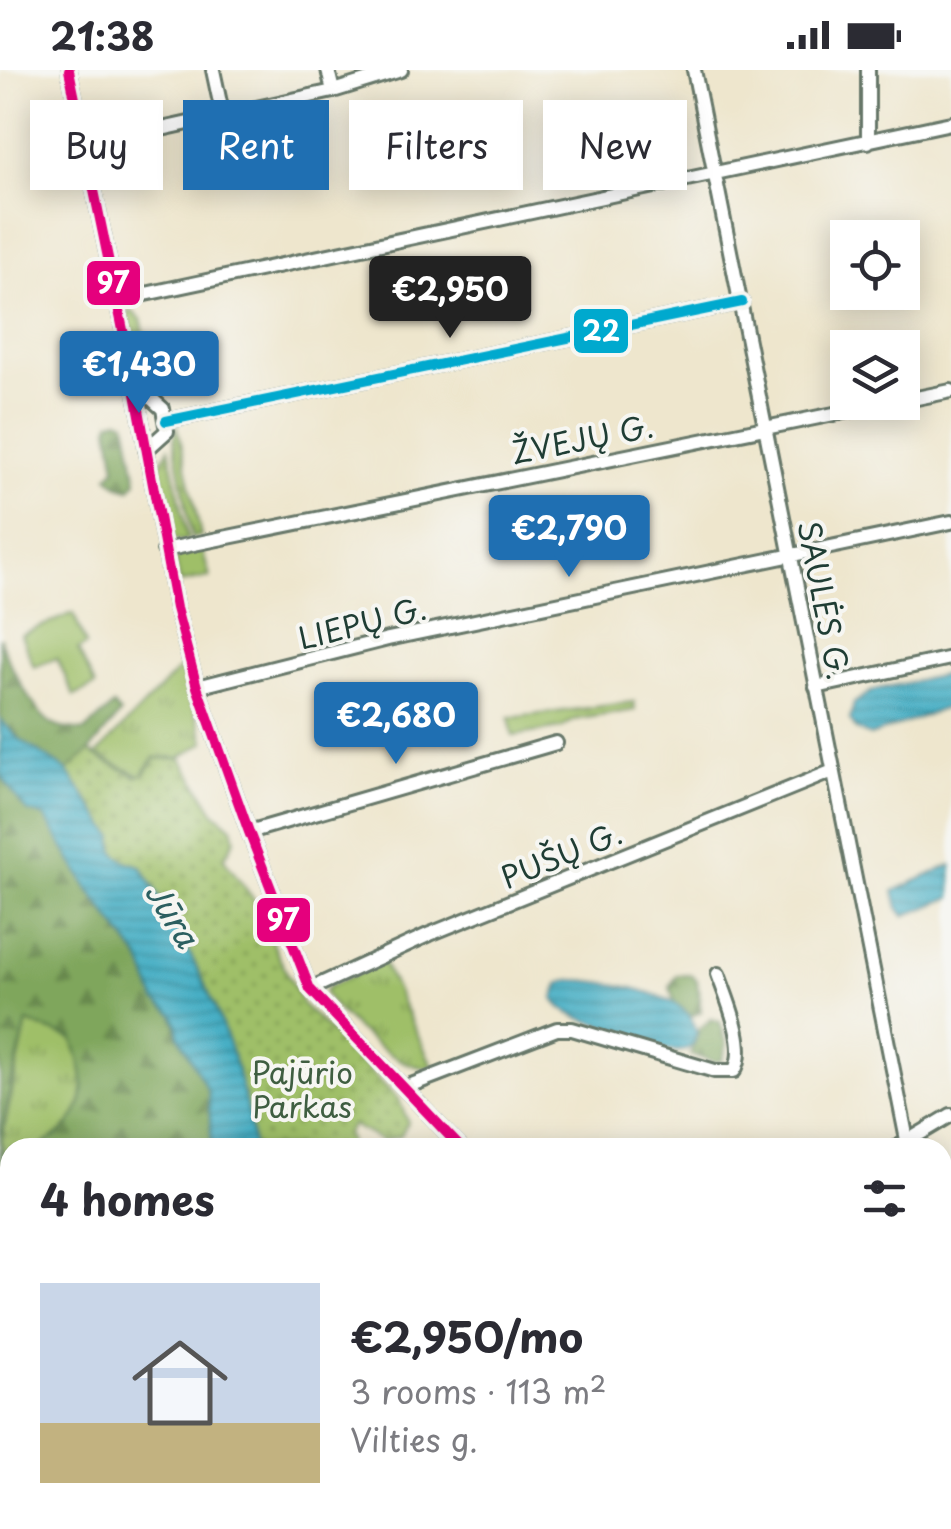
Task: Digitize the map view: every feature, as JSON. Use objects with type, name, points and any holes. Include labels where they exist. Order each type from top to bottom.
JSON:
[{"type":"street","points":[[70,70],[76,100]]},
{"type":"street","points":[[213,70],[219,100]]},
{"type":"street","points":[[328,70],[333,91]]},
{"type":"street","points":[[295,100],[401,70]]},
{"type":"street","name":"SAULĖS G.","points":[[694,70],[833,771],[901,1138]]},
{"type":"street","points":[[868,70],[868,142]]},
{"type":"street","points":[[117,300],[951,123]]},
{"type":"street","points":[[94,190],[164,550],[197,687],[248,832],[310,989],[451,1138]]},
{"type":"street","points":[[166,422],[742,302]]},
{"type":"street","points":[[134,383],[163,409],[168,431],[146,450]]},
{"type":"street","points":[[920,397],[951,391]]},
{"type":"street","name":"ŽVEJŲ G.","points":[[164,550],[830,414]]},
{"type":"street","name":"LIEPŲ G.","points":[[197,687],[388,639],[951,522]]},
{"type":"street","points":[[816,687],[951,658]]},
{"type":"street","points":[[248,832],[556,743]]},
{"type":"street","name":"PUŠŲ G.","points":[[310,989],[430,934],[833,771]]},
{"type":"street","points":[[406,1087],[557,1029],[572,1028],[715,1072],[734,1070],[739,1054],[734,1020],[718,974]]},
{"type":"street","points":[[912,1138],[951,1114]]},
{"type":"green space","points":[[130,310],[141,319],[156,384],[152,388],[139,373],[127,316]]},
{"type":"green space","points":[[111,421],[126,422],[137,481],[130,489],[119,486],[108,476],[116,468],[109,427]]},
{"type":"green space","points":[[177,424],[201,536],[192,538],[174,440]]},
{"type":"green space","points":[[169,448],[188,539],[181,541],[169,537],[157,468]]},
{"type":"green space","points":[[202,549],[210,577],[180,583],[175,560],[179,554]]},
{"type":"green space","points":[[73,613],[86,645],[78,650],[95,686],[74,696],[57,658],[34,667],[21,635]]},
{"type":"green space","points":[[0,637],[19,681],[51,723],[85,731],[113,706],[120,714],[82,760],[67,771],[18,738],[0,719]]},
{"type":"green space","points":[[181,667],[205,742],[181,757],[154,758],[141,776],[96,755]]},
{"type":"green space","points":[[634,702],[635,710],[513,736],[509,718]]},
{"type":"green space","name":"Pajūrio Parkas","points":[[90,751],[136,777],[146,772],[155,759],[181,758],[215,813],[232,827],[235,839],[224,859],[258,905],[303,1005],[399,1100],[408,1122],[401,1136],[376,1138],[352,1125],[348,1138],[252,1138],[238,1072],[197,967],[141,866],[117,854],[114,837],[67,771]]},
{"type":"green space","points":[[0,774],[18,795],[20,804],[45,816],[90,891],[141,961],[156,1001],[173,1014],[179,1036],[208,1091],[211,1138],[53,1138],[70,1123],[82,1101],[81,1065],[73,1039],[27,1022],[0,1138]]},
{"type":"green space","points":[[383,962],[433,1067],[420,1067],[389,1054],[344,1017],[325,994],[330,986]]},
{"type":"green space","points":[[677,975],[692,975],[697,980],[701,1012],[691,1016],[674,1002],[670,987]]},
{"type":"green space","points":[[712,1019],[720,1022],[727,1044],[722,1060],[717,1062],[690,1055],[700,1028]]},
{"type":"green space","points":[[27,1022],[73,1039],[83,1089],[82,1101],[70,1123],[54,1138],[2,1138]]},
{"type":"water","points":[[951,673],[951,706],[870,736],[856,729],[850,720],[854,703],[874,690]]},
{"type":"water","points":[[0,719],[18,738],[67,771],[114,837],[117,854],[141,866],[212,1001],[238,1072],[252,1138],[211,1138],[208,1091],[179,1036],[173,1014],[156,1001],[141,960],[90,891],[45,817],[26,811],[0,774]]},
{"type":"water","points":[[951,865],[951,898],[904,916],[894,891]]},
{"type":"water","points":[[570,980],[632,988],[677,1005],[694,1024],[692,1046],[671,1051],[657,1048],[571,1014],[554,999],[559,984]]},
{"type":"transit line","name":"97","points":[[69,70],[176,608],[197,687],[310,989],[452,1138]]},
{"type":"transit line","name":"22","points":[[166,421],[742,302]]},
{"type":"water label","name":"Jūra","points":[[173,914]]}]
